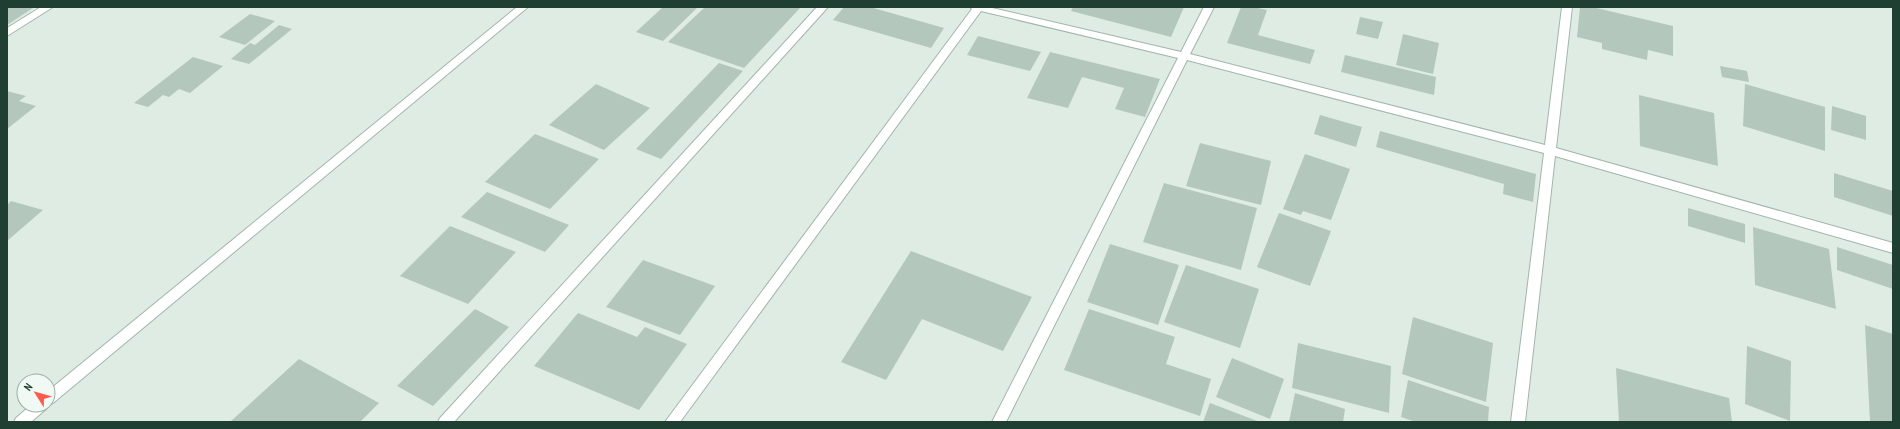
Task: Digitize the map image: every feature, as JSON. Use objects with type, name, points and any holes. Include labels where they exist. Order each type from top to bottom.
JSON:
[{"type":"street","points":[[7,33],[48,7]]},
{"type":"street","points":[[56,392],[523,7]]},
{"type":"street","points":[[445,422],[823,7]]},
{"type":"street","points":[[672,422],[977,7],[1184,56],[1551,151],[1893,248]]},
{"type":"street","points":[[999,422],[1209,7]]},
{"type":"street","points":[[1518,422],[1567,7]]},
{"type":"street","points":[[21,422],[32,413]]},
{"type":"building","points":[[7,7],[29,7],[33,8],[7,25]]},
{"type":"building","points":[[663,7],[698,7],[663,41],[636,32]]},
{"type":"building","points":[[705,7],[801,7],[744,68],[668,42]]},
{"type":"building","points":[[844,7],[870,7],[944,28],[931,48],[833,20]]},
{"type":"building","points":[[1073,7],[1184,7],[1171,37],[1071,11]]},
{"type":"building","points":[[1241,7],[1253,7],[1267,10],[1258,35],[1315,50],[1310,64],[1227,43]]},
{"type":"building","points":[[1580,7],[1592,7],[1673,26],[1673,56],[1648,50],[1647,60],[1602,49],[1602,43],[1577,37]]},
{"type":"building","points":[[250,14],[275,21],[245,45],[219,37]]},
{"type":"building","points":[[1360,17],[1383,22],[1378,39],[1356,34]]},
{"type":"building","points":[[279,25],[292,29],[249,64],[231,59],[250,43],[255,45]]},
{"type":"building","points":[[1403,34],[1439,43],[1433,74],[1396,65]]},
{"type":"building","points":[[978,36],[1041,52],[1030,71],[967,55]]},
{"type":"building","points":[[1050,52],[1160,79],[1145,117],[1115,109],[1124,88],[1082,77],[1068,108],[1027,98]]},
{"type":"building","points":[[1345,55],[1436,77],[1434,95],[1341,72]]},
{"type":"building","points":[[193,57],[223,66],[190,93],[179,89],[169,97],[163,95],[148,107],[134,103]]},
{"type":"building","points":[[719,63],[743,71],[661,159],[636,149]]},
{"type":"building","points":[[1720,66],[1747,71],[1749,82],[1722,77]]},
{"type":"building","points":[[596,84],[650,108],[604,150],[549,125]]},
{"type":"building","points":[[1745,84],[1825,107],[1825,151],[1743,126]]},
{"type":"building","points":[[7,91],[26,96],[19,101],[36,106],[7,129]]},
{"type":"building","points":[[1639,95],[1714,113],[1718,166],[1640,146]]},
{"type":"building","points":[[1832,106],[1866,116],[1866,140],[1831,130]]},
{"type":"building","points":[[1320,115],[1362,127],[1356,147],[1314,134]]},
{"type":"building","points":[[1380,131],[1536,174],[1533,202],[1503,194],[1504,184],[1376,147]]},
{"type":"building","points":[[535,134],[599,159],[550,209],[485,182]]},
{"type":"building","points":[[1200,143],[1271,161],[1261,205],[1186,186]]},
{"type":"building","points":[[1305,154],[1350,169],[1331,220],[1303,211],[1301,215],[1283,209]]},
{"type":"building","points":[[1834,173],[1893,191],[1893,216],[1834,197]]},
{"type":"building","points":[[1164,183],[1257,208],[1241,270],[1143,242]]},
{"type":"building","points":[[487,192],[569,225],[545,252],[461,217]]},
{"type":"building","points":[[11,201],[43,210],[7,241],[7,205]]},
{"type":"building","points":[[1688,208],[1745,224],[1745,243],[1688,226]]},
{"type":"building","points":[[1279,213],[1331,231],[1310,286],[1257,267]]},
{"type":"building","points":[[450,226],[516,252],[468,304],[400,276]]},
{"type":"building","points":[[1753,227],[1829,249],[1836,309],[1755,285]]},
{"type":"building","points":[[1110,244],[1179,265],[1158,325],[1087,302]]},
{"type":"building","points":[[1837,247],[1893,265],[1893,289],[1837,270]]},
{"type":"building","points":[[911,251],[1032,297],[1003,351],[922,319],[886,380],[841,362]]},
{"type":"building","points":[[643,260],[715,286],[680,335],[606,307]]},
{"type":"building","points":[[1186,265],[1259,289],[1240,348],[1164,322]]},
{"type":"building","points":[[475,309],[509,327],[433,406],[397,386]]},
{"type":"building","points":[[1089,309],[1175,337],[1166,364],[1211,379],[1200,416],[1064,370]]},
{"type":"building","points":[[578,313],[637,337],[645,327],[687,344],[639,410],[534,366]]},
{"type":"building","points":[[1413,317],[1493,343],[1486,402],[1402,374]]},
{"type":"building","points":[[1865,325],[1893,334],[1893,422],[1870,422]]},
{"type":"building","points":[[1298,343],[1391,366],[1389,413],[1292,388]]},
{"type":"building","points":[[1747,346],[1791,361],[1790,421],[1745,404]]},
{"type":"building","points":[[1232,358],[1284,379],[1270,419],[1216,397]]},
{"type":"building","points":[[299,359],[379,403],[360,422],[230,422]]},
{"type":"building","points":[[1616,368],[1729,398],[1732,422],[1619,422]]},
{"type":"building","points":[[1408,380],[1489,407],[1488,422],[1416,422],[1401,417]]},
{"type":"building","points":[[1295,393],[1345,409],[1343,422],[1289,422]]},
{"type":"building","points":[[1210,403],[1260,422],[1203,422]]}]
